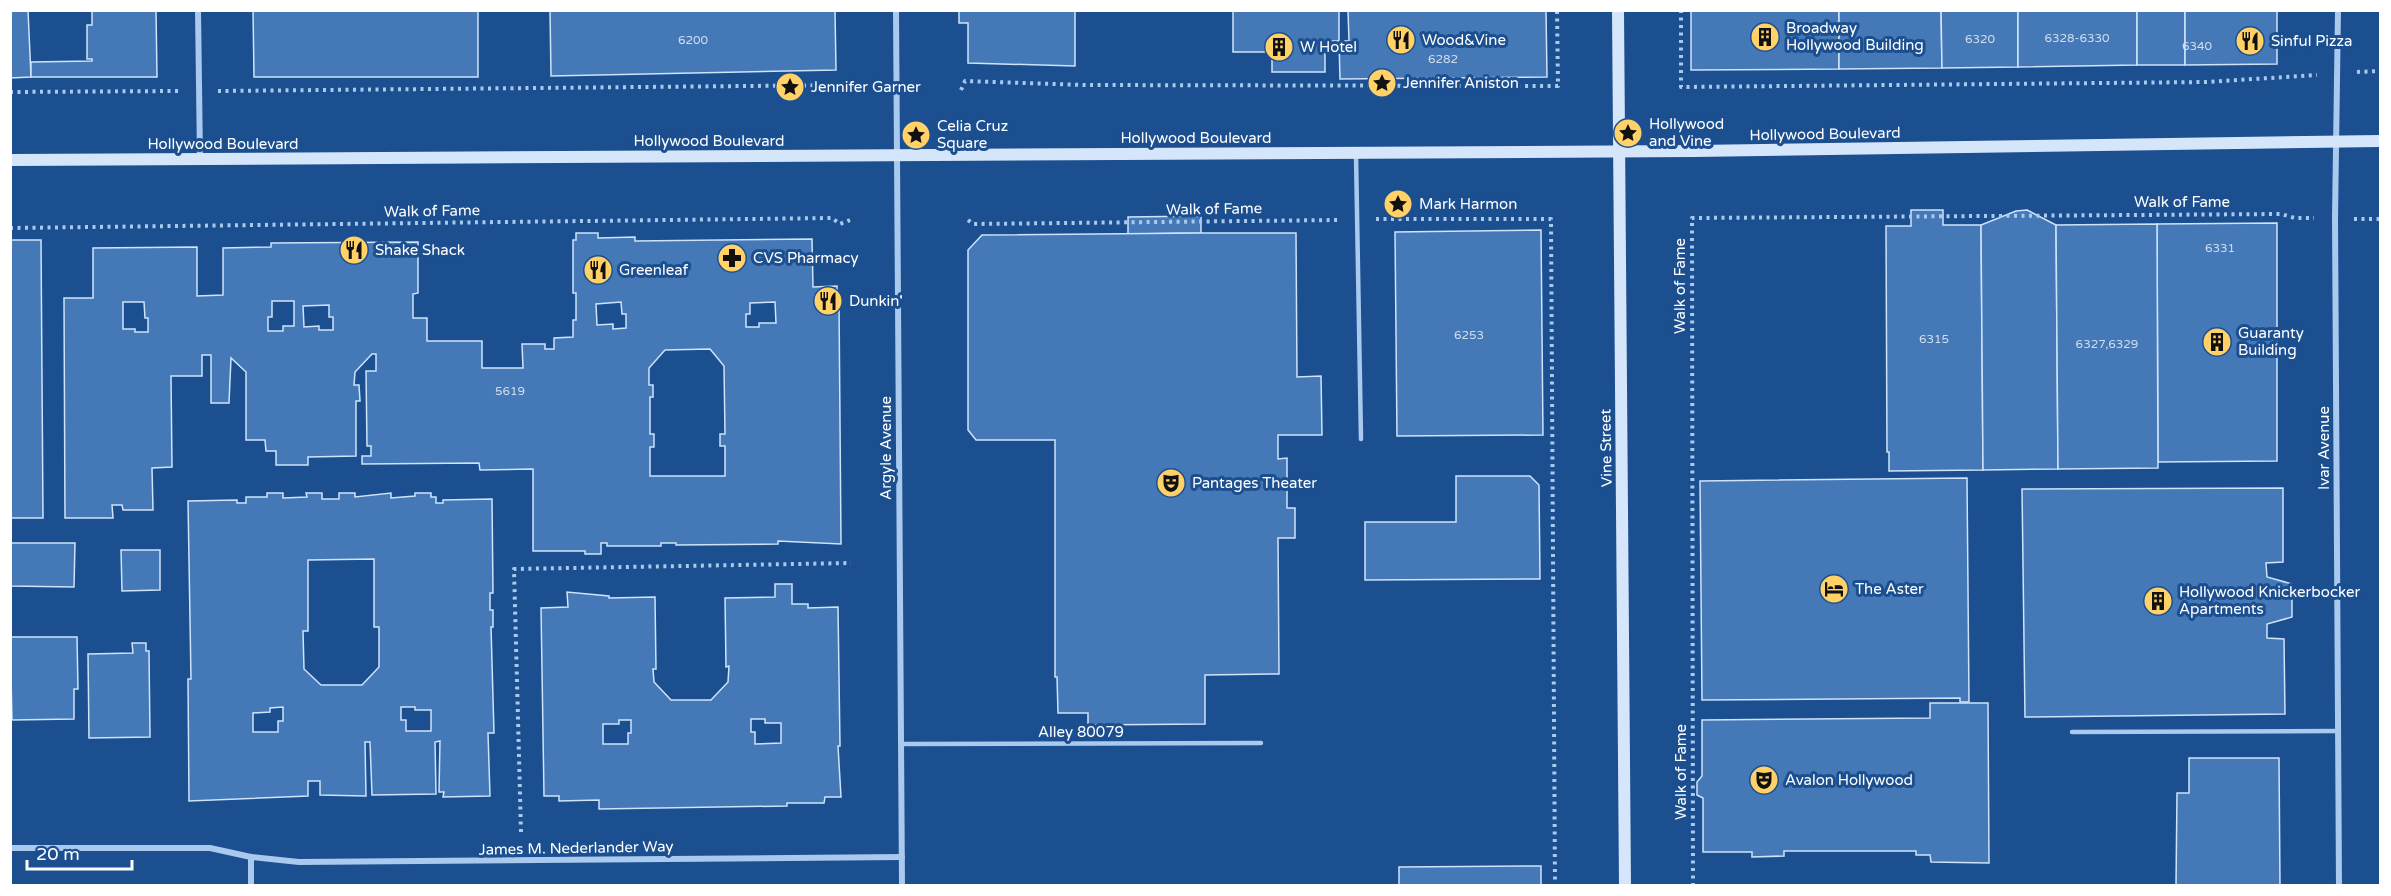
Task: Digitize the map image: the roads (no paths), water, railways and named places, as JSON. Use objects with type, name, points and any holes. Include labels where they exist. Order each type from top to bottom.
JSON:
[{"type":"main road","name":"Vine Street","points":[[1618,10],[1625,885]]},
{"type":"main road","name":"Hollywood Boulevard","points":[[10,160],[1619,151],[2380,141]]},
{"type":"street","points":[[198,10],[200,159]]},
{"type":"street","name":"Argyle Avenue","points":[[896,10],[902,885]]},
{"type":"street","name":"Ivar Avenue","points":[[2338,10],[2335,230],[2338,885]]},
{"type":"street","name":"James M. Nederlander Way","points":[[10,848],[210,848],[251,857],[299,862],[902,857]]},
{"type":"street","points":[[251,857],[251,885]]},
{"type":"lane","points":[[1356,152],[1361,439]]},
{"type":"lane","points":[[2072,732],[2338,730]]},
{"type":"lane","name":"Alley 80079","points":[[901,744],[1261,743]]},
{"type":"place","name":"Broadway Hollywood Building","points":[[1765,37]]},
{"type":"place","name":"Wood&Vine","points":[[1401,40]]},
{"type":"place","name":"Sinful Pizza","points":[[2250,41]]},
{"type":"place","name":"W Hotel","points":[[1279,47]]},
{"type":"place","name":"Jennifer Aniston","points":[[1382,83]]},
{"type":"place","name":"Jennifer Garner","points":[[790,87]]},
{"type":"place","name":"Hollywood and Vine","points":[[1628,133]]},
{"type":"place","name":"Celia Cruz Square","points":[[916,135]]},
{"type":"place","name":"Mark Harmon","points":[[1398,204]]},
{"type":"place","name":"Shake Shack","points":[[354,250]]},
{"type":"place","name":"CVS Pharmacy","points":[[732,258]]},
{"type":"place","name":"Greenleaf","points":[[598,270]]},
{"type":"place","name":"Dunkin'","points":[[828,301]]},
{"type":"place","name":"Guaranty Building","points":[[2217,342]]},
{"type":"place","name":"Pantages Theater","points":[[1171,483]]},
{"type":"place","name":"The Aster","points":[[1834,589]]},
{"type":"place","name":"Hollywood Knickerbocker Apartments","points":[[2158,601]]},
{"type":"place","name":"Avalon Hollywood","points":[[1764,780]]}]
